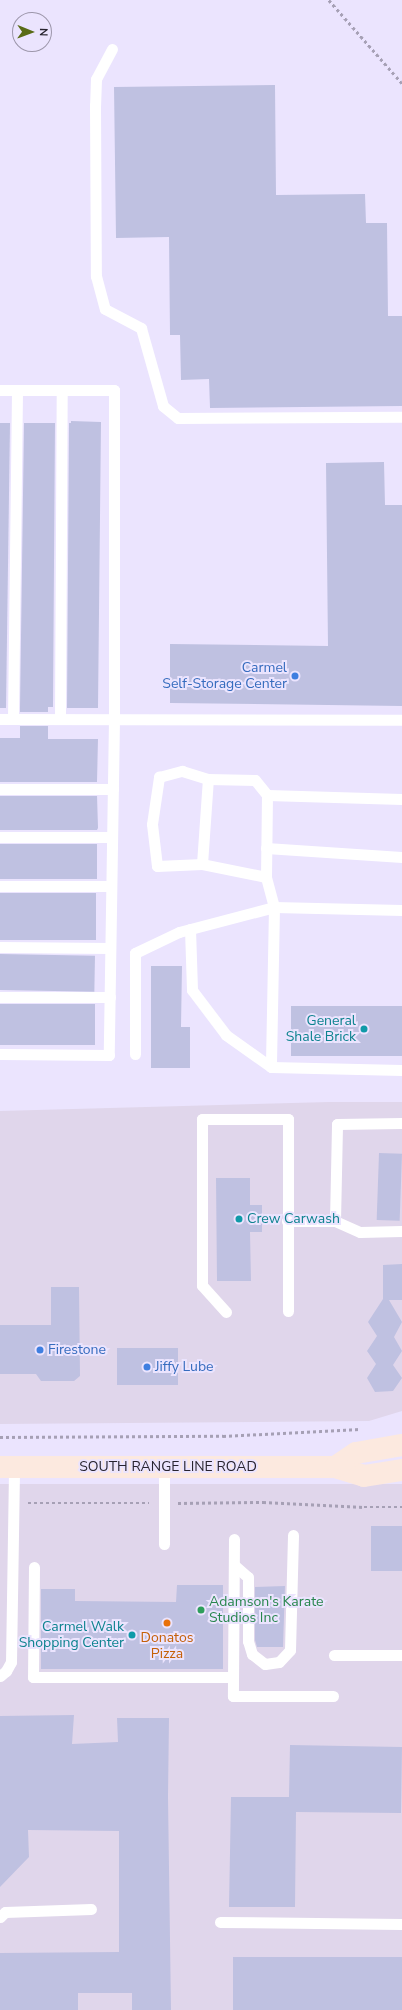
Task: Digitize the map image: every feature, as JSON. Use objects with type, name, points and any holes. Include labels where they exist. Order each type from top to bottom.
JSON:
[{"type":"main road","points":[[335,1467],[356,1453],[402,1445]]},
{"type":"main road","name":"SOUTH RANGE LINE ROAD","points":[[7,1467],[335,1467],[364,1476],[402,1470]]},
{"type":"lane","points":[[112,49],[96,79],[96,276],[105,309],[141,328],[163,406],[178,418],[402,417]]},
{"type":"lane","points":[[0,390],[114,390],[114,719],[109,1055],[0,1054]]},
{"type":"lane","points":[[13,719],[17,390]]},
{"type":"lane","points":[[60,719],[62,390]]},
{"type":"lane","points":[[0,719],[402,720]]},
{"type":"lane","points":[[266,877],[202,864],[157,866],[152,824],[159,777],[182,771],[208,779],[255,780],[267,795],[266,877],[274,907],[272,1066]]},
{"type":"lane","points":[[202,864],[208,779]]},
{"type":"lane","points":[[0,789],[113,789]]},
{"type":"lane","points":[[267,795],[402,799]]},
{"type":"lane","points":[[0,837],[112,837]]},
{"type":"lane","points":[[266,848],[402,857]]},
{"type":"lane","points":[[0,886],[111,886]]},
{"type":"lane","points":[[135,1054],[135,953],[179,932],[274,907],[402,910]]},
{"type":"lane","points":[[190,929],[192,990],[226,1035],[272,1066],[402,1070]]},
{"type":"lane","points":[[0,947],[110,948]]},
{"type":"lane","points":[[0,997],[110,997]]},
{"type":"lane","points":[[226,1312],[202,1285],[202,1119],[288,1119],[288,1311]]},
{"type":"lane","points":[[335,1221],[337,1124],[402,1123]]},
{"type":"lane","points":[[287,1221],[335,1221],[360,1232],[402,1231]]},
{"type":"lane","points":[[0,1676],[6,1671],[11,1662],[13,1504],[7,1467]]},
{"type":"lane","points":[[164,1467],[164,1544]]},
{"type":"lane","points":[[234,1565],[248,1578],[248,1641],[252,1654],[265,1664],[279,1662],[290,1650],[293,1535]]},
{"type":"lane","points":[[234,1539],[233,1696],[333,1696]]},
{"type":"lane","points":[[34,1567],[33,1677],[233,1677]]},
{"type":"lane","points":[[334,1655],[402,1655]]},
{"type":"lane","points":[[2,1912],[91,1910]]},
{"type":"lane","points":[[220,1922],[402,1924]]},
{"type":"path","points":[[329,0],[402,83]]},
{"type":"path","points":[[0,1437],[223,1436],[366,1429]]},
{"type":"path","points":[[13,1504],[263,1502],[364,1507],[402,1507]]},
{"type":"shaded area","points":[[329,1102],[402,1102],[402,1411],[369,1421],[0,1424],[0,1111]]},
{"type":"shaded area","points":[[0,1484],[402,1484],[402,2010],[0,2010]]},
{"type":"building","points":[[275,85],[276,195],[365,194],[366,223],[387,223],[388,316],[402,316],[402,406],[210,408],[209,379],[181,380],[180,335],[170,335],[169,237],[116,238],[114,87]]},
{"type":"building","points":[[71,421],[101,422],[98,708],[67,708],[69,423],[71,423]]},
{"type":"building","points":[[0,423],[10,423],[6,708],[0,708]]},
{"type":"building","points":[[24,423],[55,423],[53,707],[48,707],[48,712],[20,712]]},
{"type":"building","points":[[384,462],[385,505],[402,505],[402,706],[170,703],[170,644],[328,646],[326,463]]},
{"type":"building","points":[[20,726],[48,726],[48,739],[98,739],[97,782],[0,782],[0,738],[20,738]]},
{"type":"building","points":[[0,796],[97,796],[98,828],[97,830],[0,830]]},
{"type":"building","points":[[0,844],[97,844],[97,879],[0,879]]},
{"type":"building","points":[[0,893],[96,893],[96,940],[0,940]]},
{"type":"building","points":[[0,954],[95,956],[94,992],[0,990]]},
{"type":"building","points":[[151,966],[182,966],[181,1027],[190,1027],[190,1068],[151,1068]]},
{"type":"building","points":[[0,1004],[95,1004],[95,1045],[0,1045]]},
{"type":"building","name":"General Shale Brick","points":[[291,1006],[402,1006],[402,1056],[291,1056]]},
{"type":"building","points":[[379,1153],[402,1154],[400,1221],[377,1220]]},
{"type":"building","name":"Crew Carwash","points":[[216,1178],[250,1178],[250,1205],[262,1205],[262,1232],[250,1232],[251,1281],[217,1281]]},
{"type":"building","points":[[402,1264],[402,1300],[389,1300],[402,1322],[394,1337],[402,1351],[393,1365],[402,1378],[393,1391],[375,1392],[367,1378],[376,1364],[367,1351],[377,1336],[368,1322],[383,1299],[383,1265]]},
{"type":"building","name":"Firestone","points":[[51,1287],[79,1287],[80,1376],[74,1381],[41,1381],[36,1374],[0,1374],[0,1325],[51,1325]]},
{"type":"building","name":"Jiffy Lube","points":[[117,1348],[178,1348],[178,1385],[117,1385]]},
{"type":"building","points":[[371,1526],[402,1526],[402,1571],[371,1571]]},
{"type":"building","name":"Carmel Walk Shopping Center","points":[[177,1585],[223,1585],[223,1669],[41,1669],[41,1589],[75,1589],[75,1601],[176,1602]]},
{"type":"building","points":[[285,1586],[283,1647],[257,1647],[255,1640],[255,1587]]},
{"type":"building","points":[[74,1715],[72,1744],[118,1742],[117,1718],[169,1718],[168,1797],[171,2010],[132,2010],[132,1993],[78,1993],[78,2010],[0,2010],[0,1953],[119,1952],[119,1831],[28,1830],[29,1857],[0,1887],[0,1716]]},
{"type":"building","points":[[290,1745],[402,1747],[401,1813],[296,1812],[295,1907],[229,1907],[231,1797],[289,1797]]},
{"type":"building","points":[[233,1957],[402,1957],[402,2010],[233,2010]]},
{"type":"place","name":"Carmel Self-Storage Center","points":[[295,676]]},
{"type":"place","name":"General Shale Brick","points":[[364,1029]]},
{"type":"place","name":"Crew Carwash","points":[[239,1219]]},
{"type":"place","name":"Firestone","points":[[40,1350]]},
{"type":"place","name":"Jiffy Lube","points":[[147,1367]]},
{"type":"place","name":"Adamson's Karate Studios Inc","points":[[201,1610]]},
{"type":"place","name":"Donatos Pizza","points":[[167,1623]]},
{"type":"place","name":"Carmel Walk Shopping Center","points":[[132,1635]]}]
